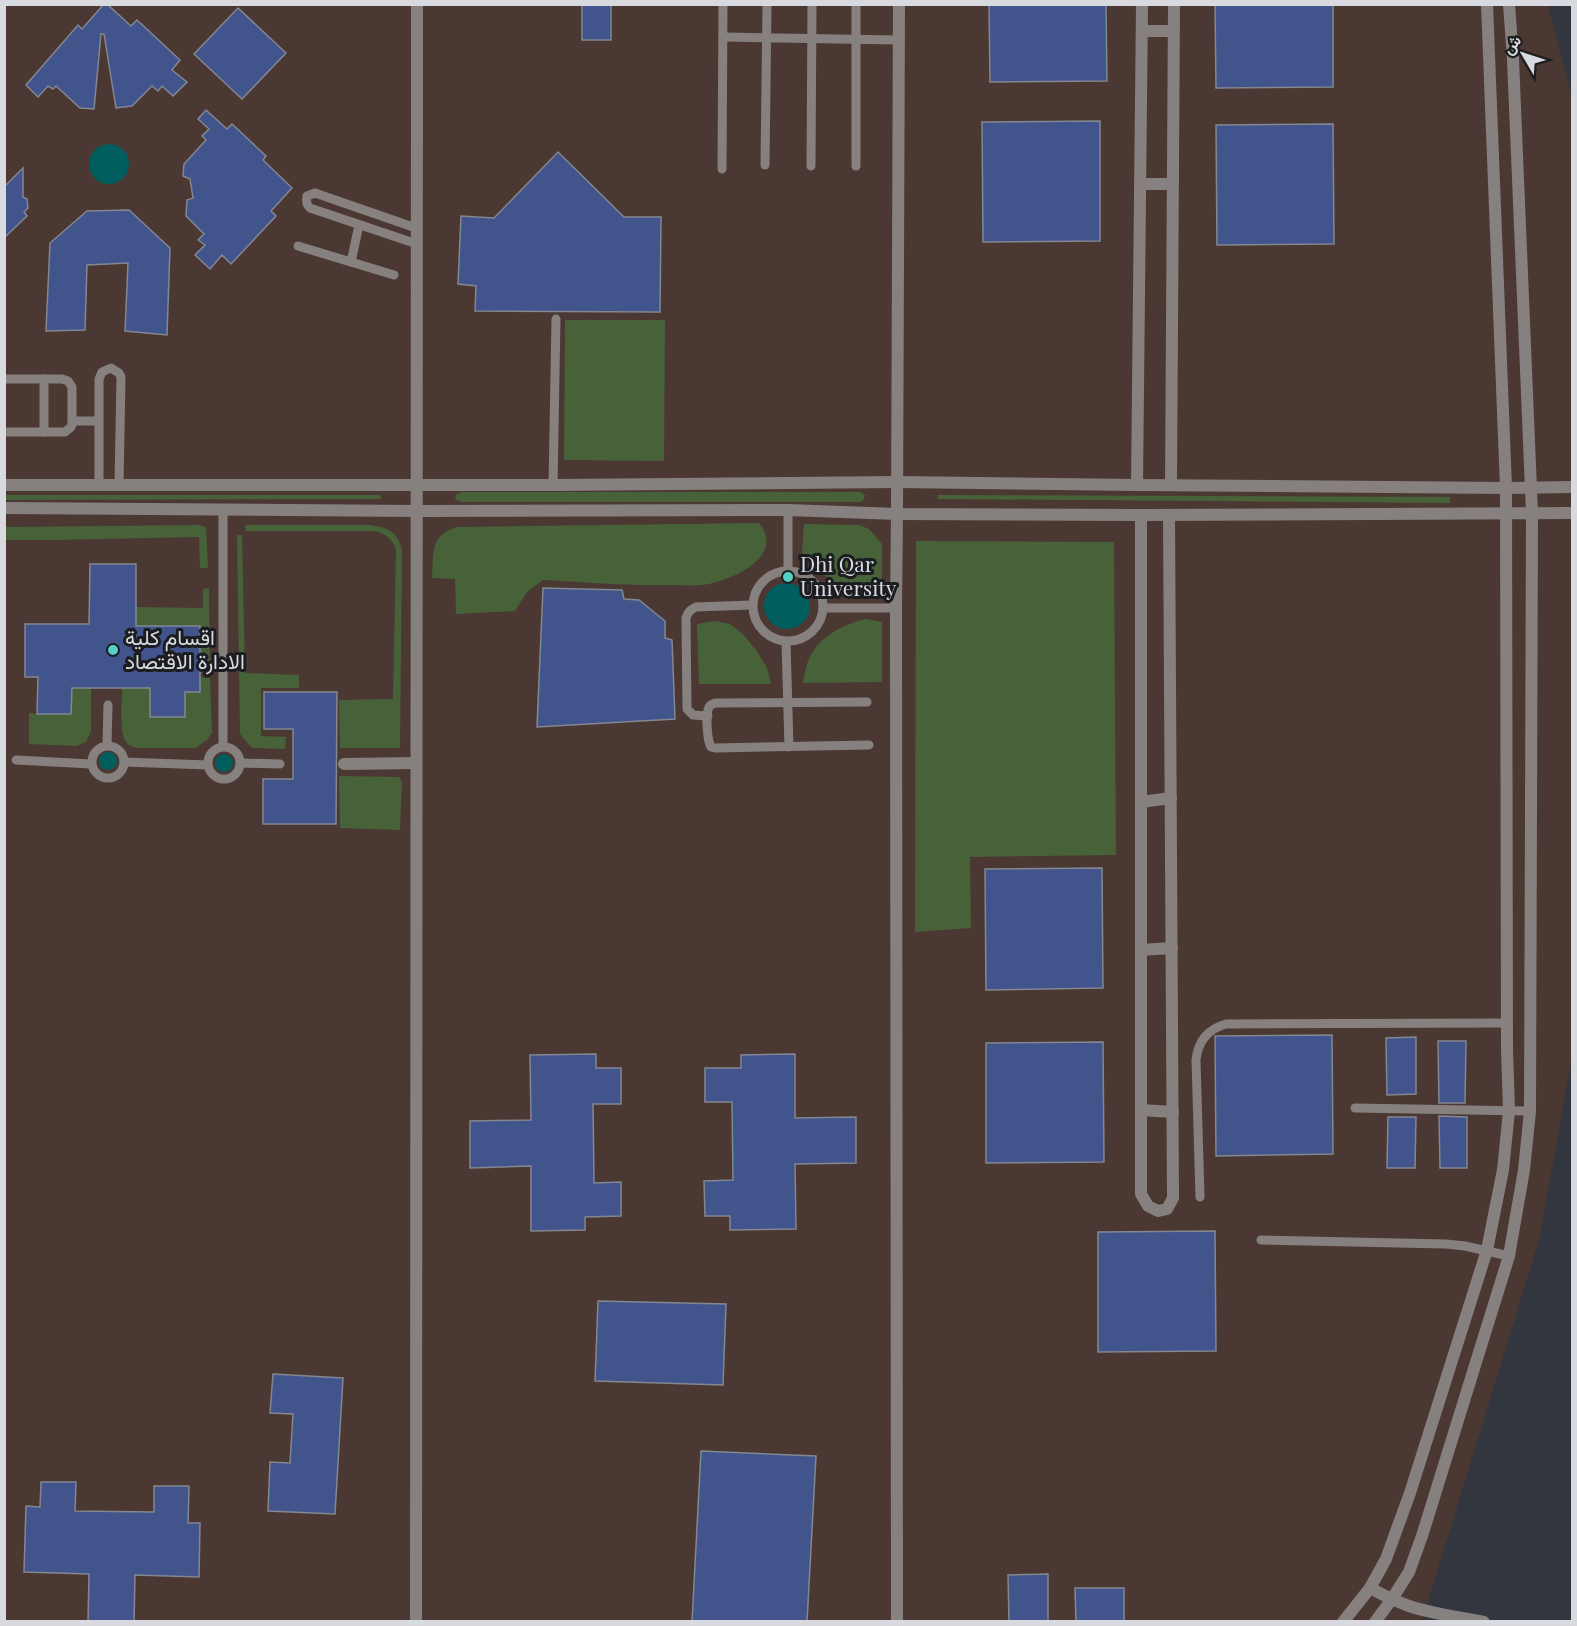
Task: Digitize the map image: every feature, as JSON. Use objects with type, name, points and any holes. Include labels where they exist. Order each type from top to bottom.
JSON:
[{"type":"street","points":[[416,1622],[417,4]]},
{"type":"street","points":[[897,1622],[896,608],[899,4]]},
{"type":"street","points":[[1137,485],[1142,4]]},
{"type":"street","points":[[1171,485],[1174,4]]},
{"type":"street","points":[[1343,1622],[1370,1588],[1386,1559],[1410,1493],[1487,1251],[1503,1170],[1509,1111],[1506,488],[1487,4]]},
{"type":"street","points":[[1375,1622],[1409,1572],[1509,1256],[1524,1170],[1530,1111],[1532,513],[1509,4]]},
{"type":"street","points":[[1142,31],[1173,31]]},
{"type":"street","points":[[1140,184],[1173,184]]},
{"type":"street","points":[[4,485],[553,485],[897,482],[1572,487]]},
{"type":"street","points":[[4,508],[416,511],[788,510],[897,514],[1141,515],[1572,513]]},
{"type":"street","points":[[1141,515],[1141,1194],[1148,1206],[1158,1211],[1167,1209],[1173,1198],[1169,515]]},
{"type":"street","points":[[344,764],[416,763]]},
{"type":"street","points":[[1141,802],[1171,798]]},
{"type":"street","points":[[1141,950],[1172,948]]},
{"type":"street","points":[[1141,1110],[1173,1112]]},
{"type":"street","points":[[1370,1588],[1425,1611],[1484,1622]]},
{"type":"lane","points":[[722,170],[723,4]]},
{"type":"lane","points":[[765,165],[767,4]]},
{"type":"lane","points":[[811,166],[812,4]]},
{"type":"lane","points":[[856,4],[856,166]]},
{"type":"lane","points":[[723,37],[899,40]]},
{"type":"lane","points":[[416,228],[315,193],[307,196],[306,203],[310,208],[417,244]]},
{"type":"lane","points":[[351,262],[359,225]]},
{"type":"lane","points":[[298,246],[394,275]]},
{"type":"lane","points":[[553,485],[556,319]]},
{"type":"lane","points":[[99,484],[99,379],[102,372],[111,368],[116,369],[122,377],[119,484]]},
{"type":"lane","points":[[4,379],[65,380],[72,387],[72,421],[71,427],[65,432],[4,432]]},
{"type":"lane","points":[[44,379],[44,432]]},
{"type":"lane","points":[[72,421],[99,421]]},
{"type":"lane","points":[[223,509],[223,746]]},
{"type":"lane","points":[[788,510],[788,570]]},
{"type":"lane","points":[[788,570],[799,572],[810,578],[822,597],[823,608],[821,619],[815,629],[807,636],[786,642],[775,640],[765,634],[753,616],[752,605],[754,594],[767,577],[788,570]]},
{"type":"lane","points":[[708,717],[693,714],[687,709],[686,618],[691,609],[696,607],[752,605]]},
{"type":"lane","points":[[823,608],[896,608]]},
{"type":"lane","points":[[786,642],[789,747]]},
{"type":"lane","points":[[867,702],[715,703],[709,707],[708,743],[715,748],[869,745]]},
{"type":"lane","points":[[107,745],[108,705]]},
{"type":"lane","points":[[107,745],[116,747],[122,753],[124,762],[122,770],[108,778],[100,777],[91,764],[93,755],[99,748],[107,745]]},
{"type":"lane","points":[[223,746],[232,748],[238,754],[240,763],[233,777],[225,779],[217,778],[208,765],[209,756],[215,749],[223,746]]},
{"type":"lane","points":[[16,760],[91,764]]},
{"type":"lane","points":[[124,762],[208,765]]},
{"type":"lane","points":[[240,763],[280,764]]},
{"type":"lane","points":[[1200,1197],[1196,1060],[1200,1043],[1211,1030],[1226,1024],[1507,1023]]},
{"type":"lane","points":[[1355,1107],[1530,1111]]},
{"type":"lane","points":[[1262,1240],[1446,1244],[1509,1256]]},
{"type":"shaded area","name":"Dhi Qar University","points":[[5,5],[1548,5],[1572,98],[1572,1056],[1540,1237],[1422,1621],[5,1622]]},
{"type":"shaded area","points":[[109,144],[117,145],[123,150],[128,156],[128,172],[123,178],[117,183],[109,184],[101,183],[95,178],[90,172],[89,164],[90,156],[95,150],[101,145]]},
{"type":"shaded area","points":[[565,320],[665,320],[664,461],[564,460]]},
{"type":"shaded area","points":[[462,492],[860,492],[865,495],[863,501],[860,502],[462,502],[455,497]]},
{"type":"shaded area","points":[[4,495],[381,495],[381,499],[5,500]]},
{"type":"shaded area","points":[[938,495],[1450,497],[1450,503],[938,499]]},
{"type":"shaded area","points":[[759,523],[767,541],[759,559],[741,572],[707,584],[636,585],[543,580],[527,592],[515,611],[456,614],[455,579],[432,578],[433,553],[437,540],[457,527]]},
{"type":"shaded area","points":[[804,524],[859,525],[869,529],[882,544],[882,583],[879,588],[866,592],[855,592],[827,578],[802,553]]},
{"type":"shaded area","points":[[199,525],[206,527],[208,568],[200,568],[199,537],[5,540],[5,527]]},
{"type":"shaded area","points":[[245,525],[369,525],[386,529],[397,538],[402,549],[400,748],[340,748],[339,700],[393,699],[396,549],[393,542],[386,535],[376,531],[246,531]]},
{"type":"shaded area","points":[[237,535],[242,535],[245,673],[299,675],[299,688],[261,688],[261,736],[286,737],[285,749],[253,748],[240,734]]},
{"type":"shaded area","points":[[916,541],[1114,542],[1116,855],[970,857],[971,928],[915,932]]},
{"type":"shaded area","points":[[787,583],[796,584],[804,589],[809,597],[809,615],[804,623],[796,628],[787,629],[778,628],[770,623],[765,615],[764,606],[765,597],[770,589],[778,584]]},
{"type":"shaded area","points":[[209,588],[210,673],[200,673],[200,626],[136,626],[136,607],[203,608],[203,589]]},
{"type":"shaded area","points":[[865,619],[882,622],[882,682],[803,683],[811,655],[823,640],[838,629]]},
{"type":"shaded area","points":[[715,621],[730,624],[742,633],[767,668],[771,684],[699,684],[697,624]]},
{"type":"shaded area","points":[[200,677],[210,678],[212,733],[207,740],[195,748],[139,748],[127,743],[122,724],[122,688],[150,688],[150,716],[185,717],[185,692],[199,692]]},
{"type":"shaded area","points":[[72,688],[91,688],[91,731],[86,742],[77,746],[29,744],[29,713],[71,714]]},
{"type":"shaded area","points":[[108,752],[114,755],[117,761],[114,767],[108,770],[102,767],[99,761],[102,755]]},
{"type":"shaded area","points":[[224,754],[230,757],[233,763],[230,769],[224,772],[218,769],[215,763],[218,757]]},
{"type":"shaded area","points":[[339,776],[399,777],[402,782],[400,830],[340,828]]},
{"type":"building","points":[[104,4],[107,4],[131,26],[137,20],[180,60],[172,70],[187,82],[173,96],[162,86],[158,91],[152,86],[132,106],[116,108],[104,34],[101,34],[94,109],[80,108],[56,86],[53,89],[48,86],[38,97],[26,85],[78,25],[82,29]]},
{"type":"building","points":[[582,4],[611,4],[611,40],[582,40]]},
{"type":"building","points":[[989,4],[1106,4],[1107,81],[990,82]]},
{"type":"building","points":[[1215,4],[1333,4],[1333,87],[1216,88]]},
{"type":"building","points":[[238,8],[286,53],[242,99],[194,54]]},
{"type":"building","points":[[206,110],[227,129],[232,124],[266,156],[263,160],[292,188],[271,211],[276,216],[231,264],[222,255],[210,269],[195,255],[205,245],[198,240],[204,234],[186,216],[187,200],[193,198],[190,179],[183,176],[184,164],[206,140],[202,136],[209,129],[198,119]]},
{"type":"building","points":[[1100,121],[1100,241],[983,242],[982,122]]},
{"type":"building","points":[[1333,124],[1334,244],[1217,245],[1216,125]]},
{"type":"building","points":[[558,152],[624,217],[661,217],[660,312],[475,311],[476,286],[458,284],[461,216],[494,218]]},
{"type":"building","points":[[23,168],[23,197],[27,199],[28,208],[24,212],[27,216],[4,238],[4,187]]},
{"type":"building","points":[[129,210],[170,248],[167,335],[125,331],[128,263],[87,265],[85,330],[46,331],[50,243],[87,211]]},
{"type":"building","name":"اقسام كلية الادارة الاقتصاد","points":[[90,564],[136,564],[136,626],[200,626],[200,692],[185,692],[185,717],[150,717],[150,688],[72,688],[71,714],[37,714],[38,677],[25,677],[25,624],[89,624]]},
{"type":"building","points":[[543,588],[622,590],[624,599],[639,600],[665,621],[665,638],[672,640],[675,719],[537,727]]},
{"type":"building","name":"اقسام كلية الادارة الاقتصاد","points":[[264,692],[337,692],[336,824],[263,824],[263,779],[293,779],[293,729],[264,729]]},
{"type":"building","points":[[1102,868],[1103,988],[986,990],[985,869]]},
{"type":"building","points":[[1332,1035],[1333,1154],[1216,1156],[1215,1036]]},
{"type":"building","points":[[1416,1037],[1416,1094],[1387,1095],[1386,1038]]},
{"type":"building","points":[[1438,1041],[1466,1041],[1465,1103],[1439,1103]]},
{"type":"building","points":[[1103,1042],[1104,1162],[986,1163],[986,1043]]},
{"type":"building","points":[[596,1054],[596,1068],[621,1068],[621,1104],[593,1104],[594,1183],[621,1182],[621,1216],[585,1217],[585,1230],[531,1231],[531,1166],[470,1168],[470,1121],[531,1120],[530,1055]]},
{"type":"building","points":[[795,1054],[795,1118],[856,1117],[856,1163],[795,1164],[796,1229],[730,1230],[730,1216],[705,1216],[704,1181],[733,1180],[732,1102],[705,1102],[705,1068],[741,1068],[741,1055]]},
{"type":"building","points":[[1439,1116],[1467,1117],[1467,1168],[1440,1168]]},
{"type":"building","points":[[1388,1117],[1416,1117],[1415,1168],[1387,1168]]},
{"type":"building","points":[[1215,1231],[1216,1351],[1098,1352],[1098,1232]]},
{"type":"building","points":[[598,1301],[726,1304],[723,1385],[595,1381]]},
{"type":"building","points":[[273,1374],[343,1378],[335,1514],[268,1511],[270,1462],[290,1463],[293,1414],[270,1413]]},
{"type":"building","points":[[701,1451],[816,1456],[807,1622],[692,1622]]},
{"type":"building","points":[[41,1482],[76,1482],[75,1511],[154,1512],[154,1486],[189,1486],[188,1523],[200,1523],[199,1577],[135,1575],[134,1622],[88,1622],[89,1574],[24,1572],[26,1506],[40,1507]]},
{"type":"building","points":[[1048,1574],[1048,1622],[1009,1622],[1008,1575]]},
{"type":"building","points":[[1075,1588],[1124,1588],[1124,1622],[1076,1622]]},
{"type":"place","name":"Dhi Qar University","points":[[788,577]]},
{"type":"place","name":"اقسام كلية الادارة الاقتصاد","points":[[113,650]]}]
